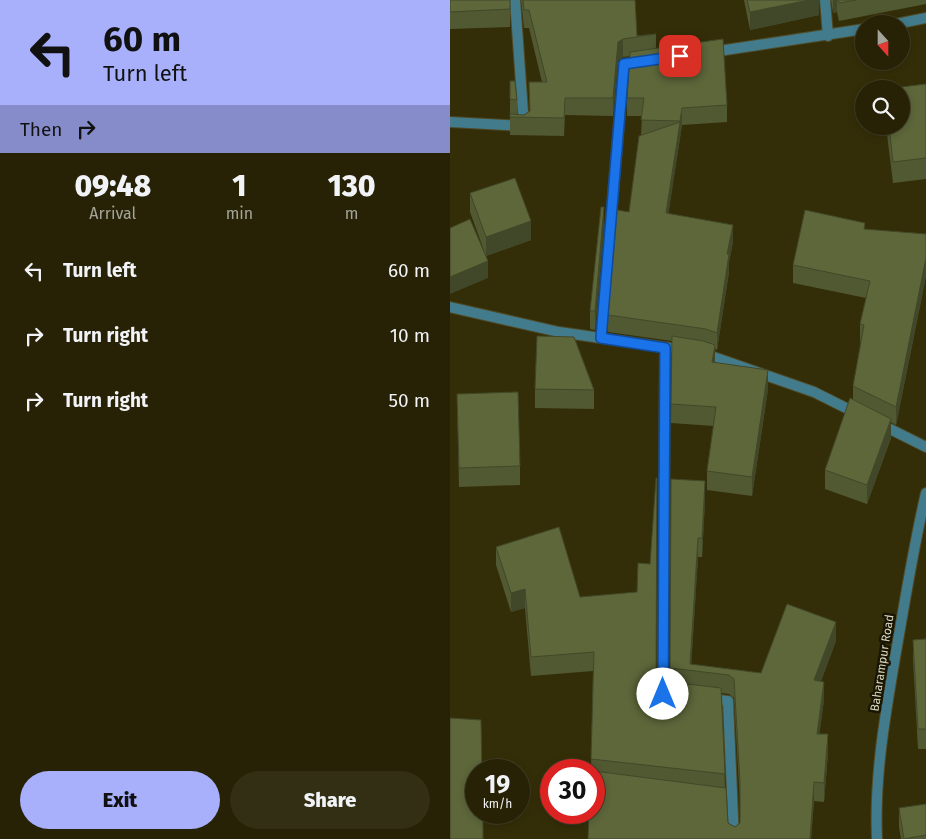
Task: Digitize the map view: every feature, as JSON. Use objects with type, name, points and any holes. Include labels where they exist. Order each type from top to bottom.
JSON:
[{"type":"street","points":[[450,122],[524,126],[515,0]]},
{"type":"street","points":[[825,0],[828,36]]},
{"type":"street","points":[[910,21],[926,18]]},
{"type":"street","points":[[702,53],[855,32]]},
{"type":"street","points":[[601,338],[624,64],[653,60]]},
{"type":"street","points":[[450,306],[559,332],[705,353],[814,392],[926,448]]},
{"type":"street","points":[[665,348],[663,694],[672,694]]},
{"type":"street","name":"Baharampur Road","points":[[877,839],[876,811],[886,708],[916,536],[926,493]]},
{"type":"street","points":[[700,698],[728,701],[728,801],[734,839]]},
{"type":"building","points":[[450,0],[510,0],[510,9],[450,12]]},
{"type":"building","points":[[523,0],[635,0],[637,36],[656,34],[623,39],[618,42],[613,98],[565,98],[564,118],[510,117],[510,114],[524,115],[530,111],[529,82],[547,82],[529,10],[524,10]]},
{"type":"building","points":[[747,0],[809,0],[750,12]]},
{"type":"building","points":[[838,0],[856,0],[839,3]]},
{"type":"building","points":[[723,39],[727,105],[682,108],[680,121],[641,120],[644,98],[627,98],[630,52]]},
{"type":"building","points":[[510,81],[515,81],[517,100],[510,99]]},
{"type":"building","points":[[926,84],[926,158],[893,162],[890,135],[910,135],[910,86]]},
{"type":"building","points":[[680,122],[666,213],[733,225],[727,254],[729,254],[717,333],[706,329],[608,315],[617,210],[629,212],[639,136]]},
{"type":"building","points":[[515,178],[531,221],[486,237],[470,193]]},
{"type":"building","points":[[601,207],[604,207],[595,311],[590,311]]},
{"type":"building","points":[[805,210],[865,223],[864,229],[926,234],[926,258],[896,407],[853,386],[864,325],[860,324],[870,281],[793,265]]},
{"type":"building","points":[[470,219],[488,261],[450,277],[450,228]]},
{"type":"building","points":[[537,336],[574,337],[594,390],[535,389]]},
{"type":"building","points":[[672,336],[715,345],[712,362],[768,370],[752,477],[707,471],[716,407],[671,404]]},
{"type":"building","points":[[518,392],[520,466],[459,468],[457,394]]},
{"type":"building","points":[[850,398],[891,419],[867,485],[825,470]]},
{"type":"building","points":[[657,478],[656,675],[662,681],[721,688],[725,774],[605,761],[605,759],[591,759],[594,652],[531,657],[525,589],[511,593],[496,547],[559,527],[580,597],[637,592],[638,563],[650,564]]},
{"type":"building","points":[[671,479],[705,481],[702,538],[698,538],[690,664],[761,673],[787,604],[836,622],[814,680],[824,682],[817,734],[828,734],[824,783],[814,782],[810,839],[588,839],[589,824],[605,824],[605,772],[726,788],[728,823],[735,827],[740,823],[740,782],[734,679],[729,675],[670,668]]},
{"type":"building","points":[[926,639],[926,729],[918,729],[913,640]]},
{"type":"building","points":[[450,718],[481,720],[482,759],[465,759],[465,824],[483,824],[483,839],[450,839]]},
{"type":"building","points":[[926,804],[926,835],[904,839],[899,808]]},
{"type":"route","points":[[663,694],[665,348],[601,338],[624,64],[680,56]]}]
